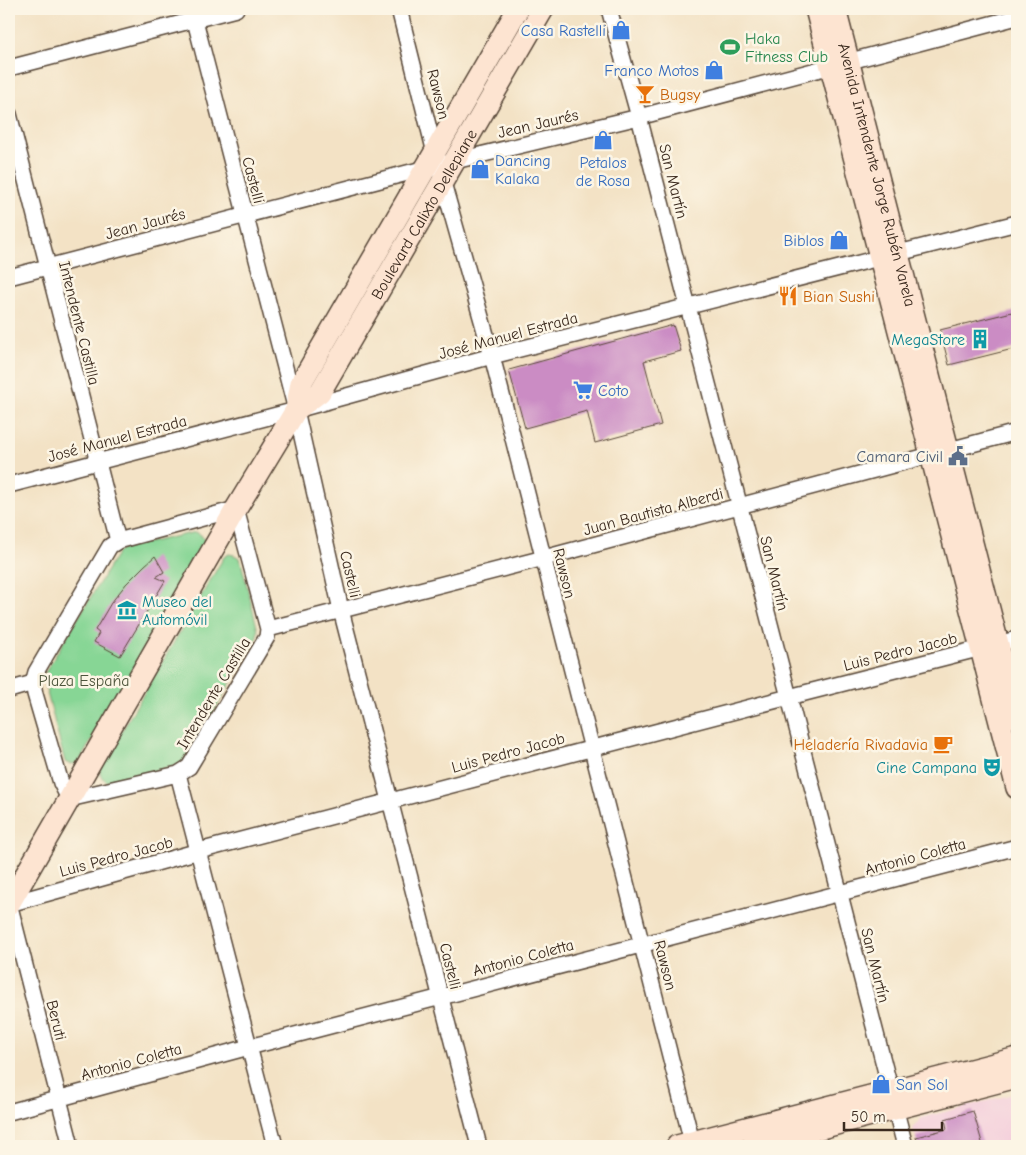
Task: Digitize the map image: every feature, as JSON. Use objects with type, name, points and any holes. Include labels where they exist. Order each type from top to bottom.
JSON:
[{"type":"main road","name":"Boulevard Calixto Dellepiane","points":[[9,904],[236,510],[296,410],[320,392],[518,9]]},
{"type":"main road","name":"Boulevard Calixto Dellepiane","points":[[439,165],[543,9]]},
{"type":"main road","name":"Avenida Intendente Jorge Rubén Varela","points":[[816,9],[839,64],[940,452],[999,644],[1017,718]]},
{"type":"main road","name":"Avenida Intendente Jorge Rubén Varela","points":[[835,9],[839,64]]},
{"type":"main road","name":"Avenida Intendente Jorge Rubén Varela","points":[[999,644],[1017,788]]},
{"type":"main road","points":[[752,1146],[1017,1058]]},
{"type":"main road","points":[[688,1145],[893,1100],[1017,1077]]},
{"type":"street","points":[[9,68],[193,14],[236,9]]},
{"type":"street","name":"Rawson","points":[[399,9],[544,558],[642,944],[688,1145]]},
{"type":"street","name":"San Martín","points":[[609,9],[740,506],[904,1146]]},
{"type":"street","name":"Castelli","points":[[193,14],[296,410],[341,610],[479,1146]]},
{"type":"street","name":"Jean Jaurés","points":[[9,277],[439,165],[639,117],[1017,17]]},
{"type":"street","name":"Intendente Castilla","points":[[9,114],[118,541]]},
{"type":"street","name":"José Manuel Estrada","points":[[9,485],[296,410],[492,356],[1017,223]]},
{"type":"street","name":"Juan Bautista Alberdi","points":[[268,629],[544,558],[1017,432]]},
{"type":"street","points":[[236,510],[118,541],[110,546],[36,672],[32,682],[61,783],[69,799],[178,774],[275,1146]]},
{"type":"street","name":"Intendente Castilla","points":[[178,774],[190,767],[267,637],[268,629],[236,510]]},
{"type":"street","name":"Luis Pedro Jacob","points":[[9,904],[199,851],[999,644]]},
{"type":"street","points":[[9,690],[32,682]]},
{"type":"street","name":"Antonio Coletta","points":[[9,1112],[249,1047],[1017,847]]},
{"type":"street","name":"Beruti","points":[[9,904],[71,1146]]},
{"type":"shaded area","points":[[1017,1093],[1017,1146],[918,1146],[913,1128],[921,1118]]},
{"type":"green space","name":"Plaza España","points":[[196,532],[205,541],[204,545],[79,762],[69,764],[65,762],[45,685],[46,671],[118,552],[124,548]]},
{"type":"green space","name":"Plaza España","points":[[229,554],[240,558],[258,631],[256,640],[184,761],[176,766],[108,782],[101,776],[100,768],[224,557]]},
{"type":"building","name":"MegaStore","points":[[1016,311],[1017,348],[949,365],[940,330]]},
{"type":"building","name":"Coto","points":[[673,325],[681,351],[644,361],[661,425],[595,443],[587,411],[525,428],[509,370]]},
{"type":"building","name":"Museo del Automóvil","points":[[155,556],[164,572],[156,577],[165,581],[120,656],[94,642],[99,633],[95,630],[111,603],[126,584]]},
{"type":"building","points":[[973,1111],[983,1146],[918,1146],[916,1137],[947,1129],[945,1119]]},
{"type":"place","name":"Casa Rastelli","points":[[621,30]]},
{"type":"place","name":"Haka Fitness Club","points":[[730,47]]},
{"type":"place","name":"Franco Motos","points":[[714,70]]},
{"type":"place","name":"Bugsy","points":[[645,94]]},
{"type":"place","name":"Petalos de Rosa","points":[[603,140]]},
{"type":"place","name":"Dancing Kalaka","points":[[480,169]]},
{"type":"place","name":"Biblos","points":[[839,240]]},
{"type":"place","name":"Bian Sushi","points":[[788,296]]},
{"type":"place","name":"MegaStore","points":[[980,339]]},
{"type":"place","name":"Coto","points":[[583,390]]},
{"type":"place","name":"Camara Civil","points":[[958,456]]},
{"type":"place","name":"Museo del Automóvil","points":[[127,610]]},
{"type":"place","name":"Heladería Rivadavia","points":[[943,744]]},
{"type":"place","name":"Cine Campana","points":[[992,767]]},
{"type":"place","name":"San Sol","points":[[881,1084]]}]
